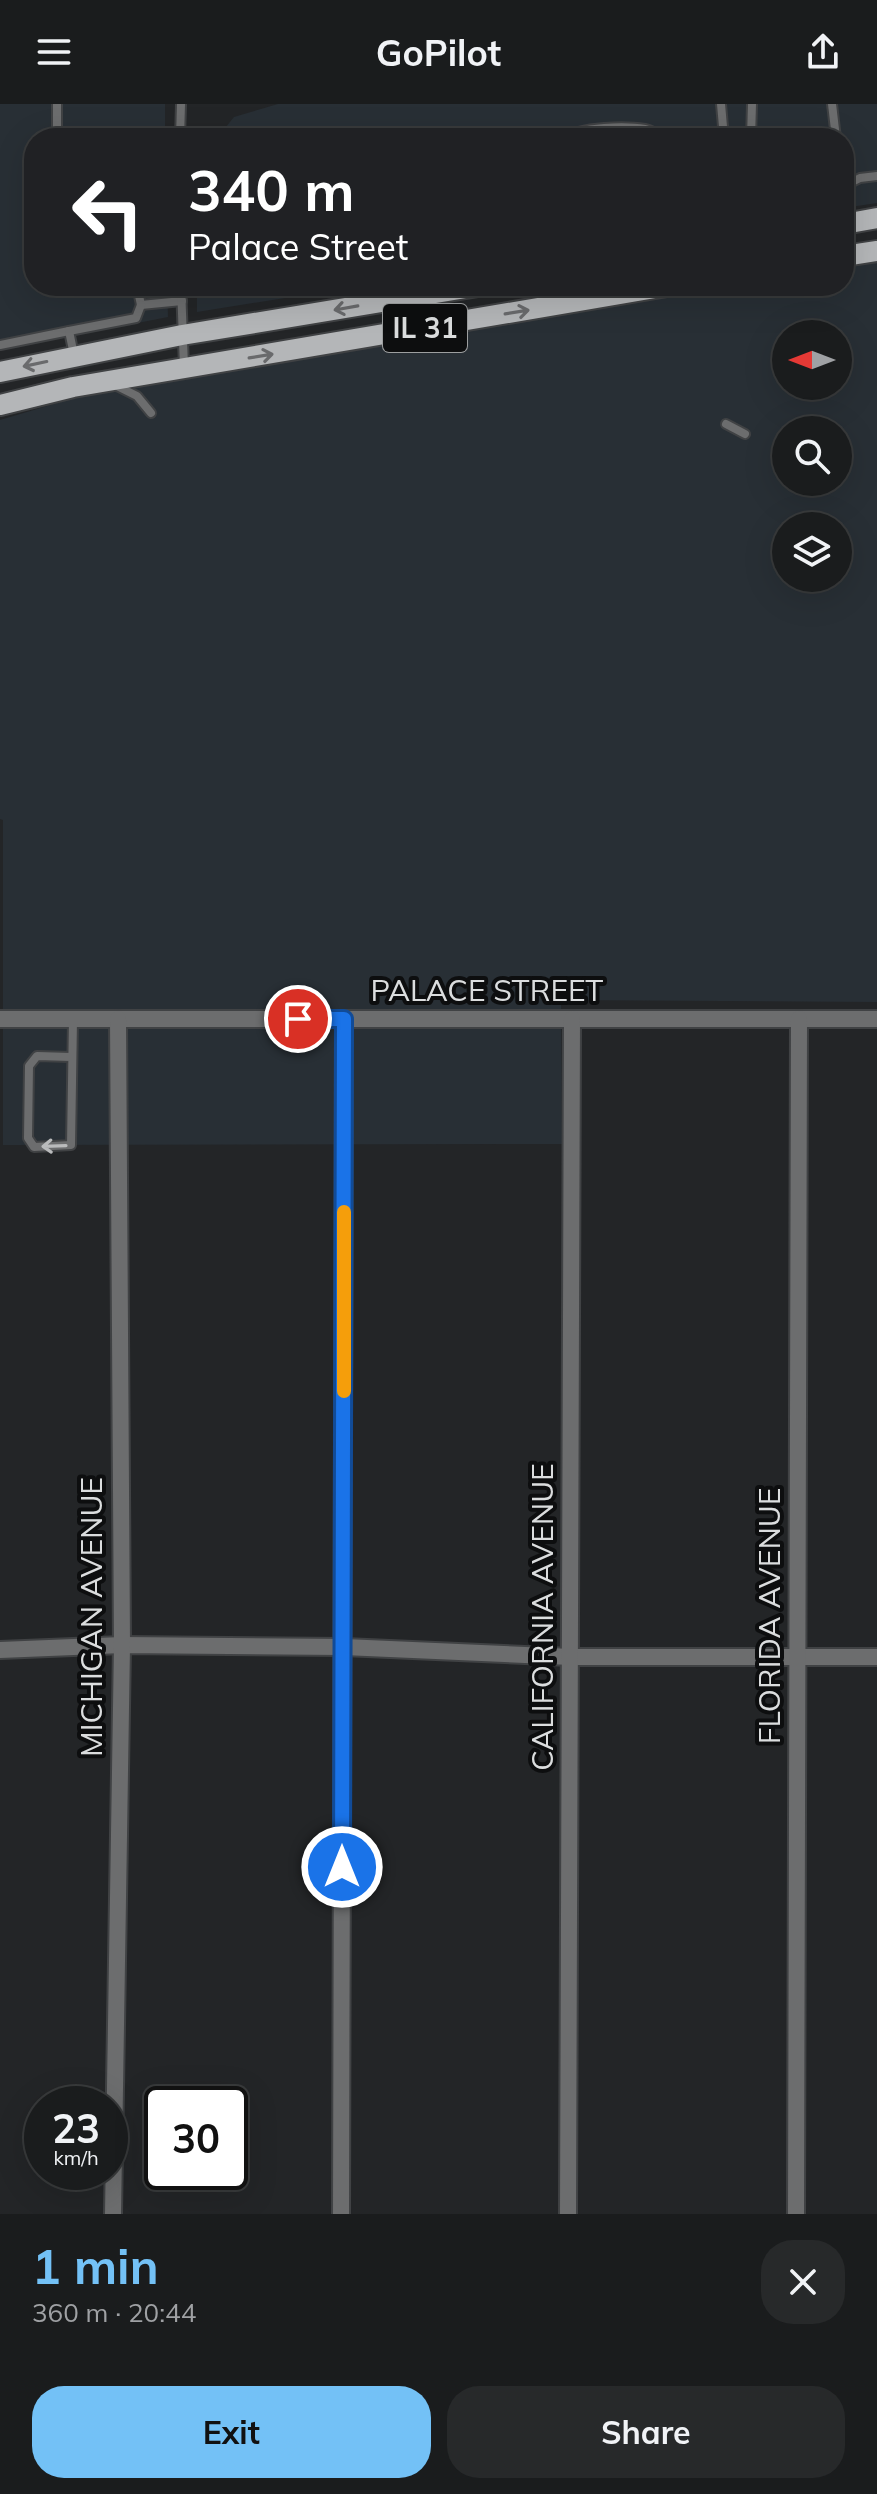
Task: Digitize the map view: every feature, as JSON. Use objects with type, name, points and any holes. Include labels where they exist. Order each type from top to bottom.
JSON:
[{"type":"main road","points":[[854,217],[877,218]]},
{"type":"main road","points":[[854,254],[877,251]]},
{"type":"main road","points":[[0,372],[182,335],[418,296]]},
{"type":"main road","name":"IL 31","points":[[0,405],[73,387],[608,296]]},
{"type":"street","name":"PALACE STREET","points":[[0,1019],[877,1019]]},
{"type":"street","name":"MICHIGAN AVENUE","points":[[113,2214],[122,1645],[118,1019]]},
{"type":"street","points":[[341,2214],[344,1019]]},
{"type":"street","name":"CALIFORNIA AVENUE","points":[[568,2214],[572,1019]]},
{"type":"street","name":"FLORIDA AVENUE","points":[[796,2214],[799,1019]]},
{"type":"street","points":[[0,1650],[122,1645],[344,1647],[571,1657],[877,1657]]},
{"type":"lane","points":[[57,104],[57,128]]},
{"type":"lane","points":[[180,128],[181,104]]},
{"type":"lane","points":[[721,104],[723,128]]},
{"type":"lane","points":[[751,128],[752,104]]},
{"type":"lane","points":[[832,104],[835,128]]},
{"type":"lane","points":[[854,181],[877,176]]},
{"type":"lane","points":[[0,345],[136,318],[141,305],[139,296]]},
{"type":"lane","points":[[182,296],[184,368]]},
{"type":"lane","points":[[141,305],[182,301]]},
{"type":"lane","points":[[69,331],[74,356]]},
{"type":"lane","points":[[109,382],[137,396],[151,413]]},
{"type":"lane","points":[[726,424],[745,434]]},
{"type":"lane","points":[[71,1057],[37,1056],[29,1066],[28,1138],[34,1147],[71,1145],[73,1019]]},
{"type":"shaded area","points":[[0,104],[165,104],[165,128],[24,128],[24,296],[167,296],[168,317],[0,350]]},
{"type":"shaded area","points":[[278,104],[877,104],[877,203],[854,206],[854,128],[225,128],[234,117]]},
{"type":"shaded area","points":[[877,257],[877,1002],[561,1000],[562,1144],[3,1145],[0,420],[114,386],[645,296],[854,296],[854,260]]},
{"type":"shaded area","points":[[197,296],[297,296],[197,312]]},
{"type":"slow traffic","points":[[344,1212],[344,1391]]},
{"type":"route","points":[[298,1019],[344,1019],[342,1867]]}]
